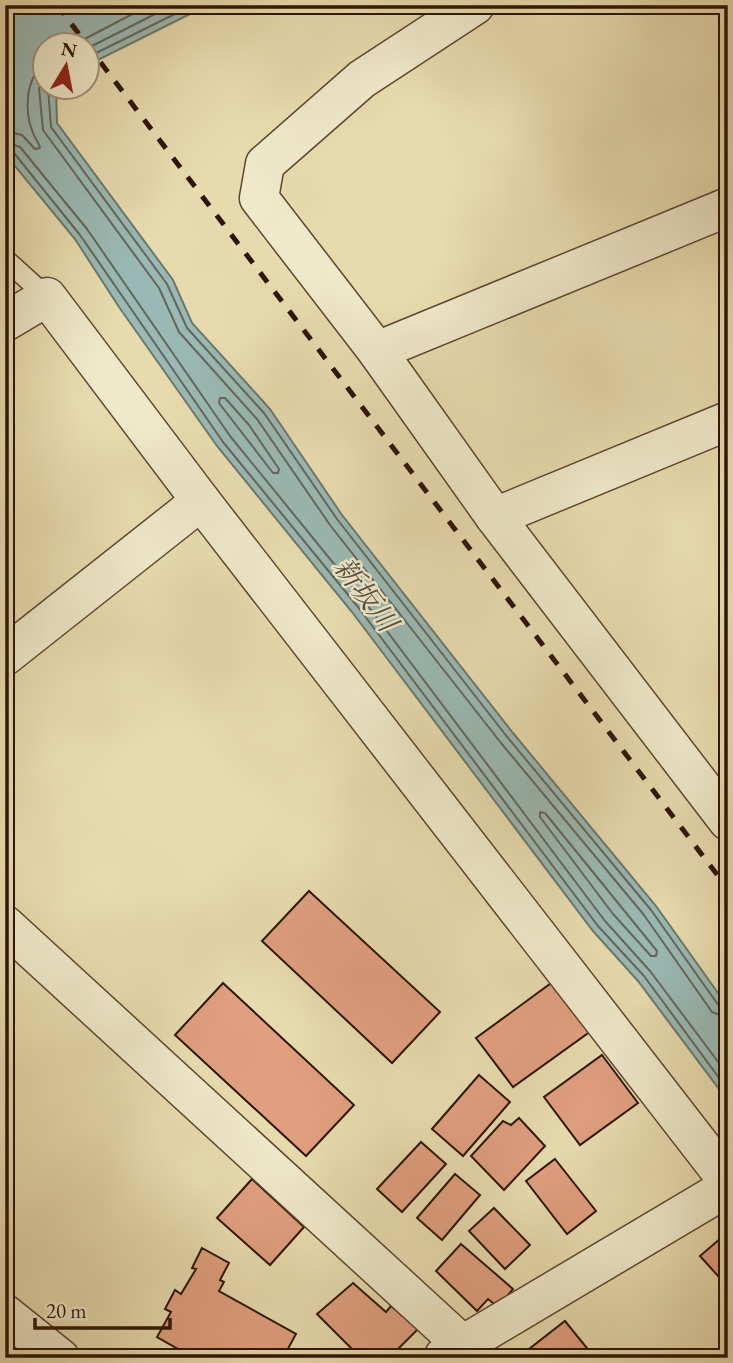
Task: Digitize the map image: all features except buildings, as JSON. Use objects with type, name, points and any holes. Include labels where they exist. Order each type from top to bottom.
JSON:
[{"type":"street","points":[[475,5],[362,79],[265,164],[258,198],[377,351],[495,517],[728,821]]},
{"type":"street","points":[[377,351],[728,207]]},
{"type":"street","points":[[5,322],[47,297],[201,501],[728,1181]]},
{"type":"street","points":[[495,517],[728,421]]},
{"type":"street","points":[[5,656],[201,501]]},
{"type":"street","points":[[5,925],[461,1353],[728,1187]]},
{"type":"street","points":[[5,1314],[60,1358]]},
{"type":"lane","points":[[5,259],[47,297]]},
{"type":"water","name":"新坂川","points":[[5,5],[208,5],[102,58],[102,32],[32,32],[32,102],[56,102],[57,123],[173,280],[192,323],[270,409],[342,515],[513,733],[656,906],[728,1007],[728,1101],[638,981],[593,931],[352,612],[217,446],[119,307],[75,239],[5,154]]},
{"type":"railway","points":[[57,5],[728,889]]}]
